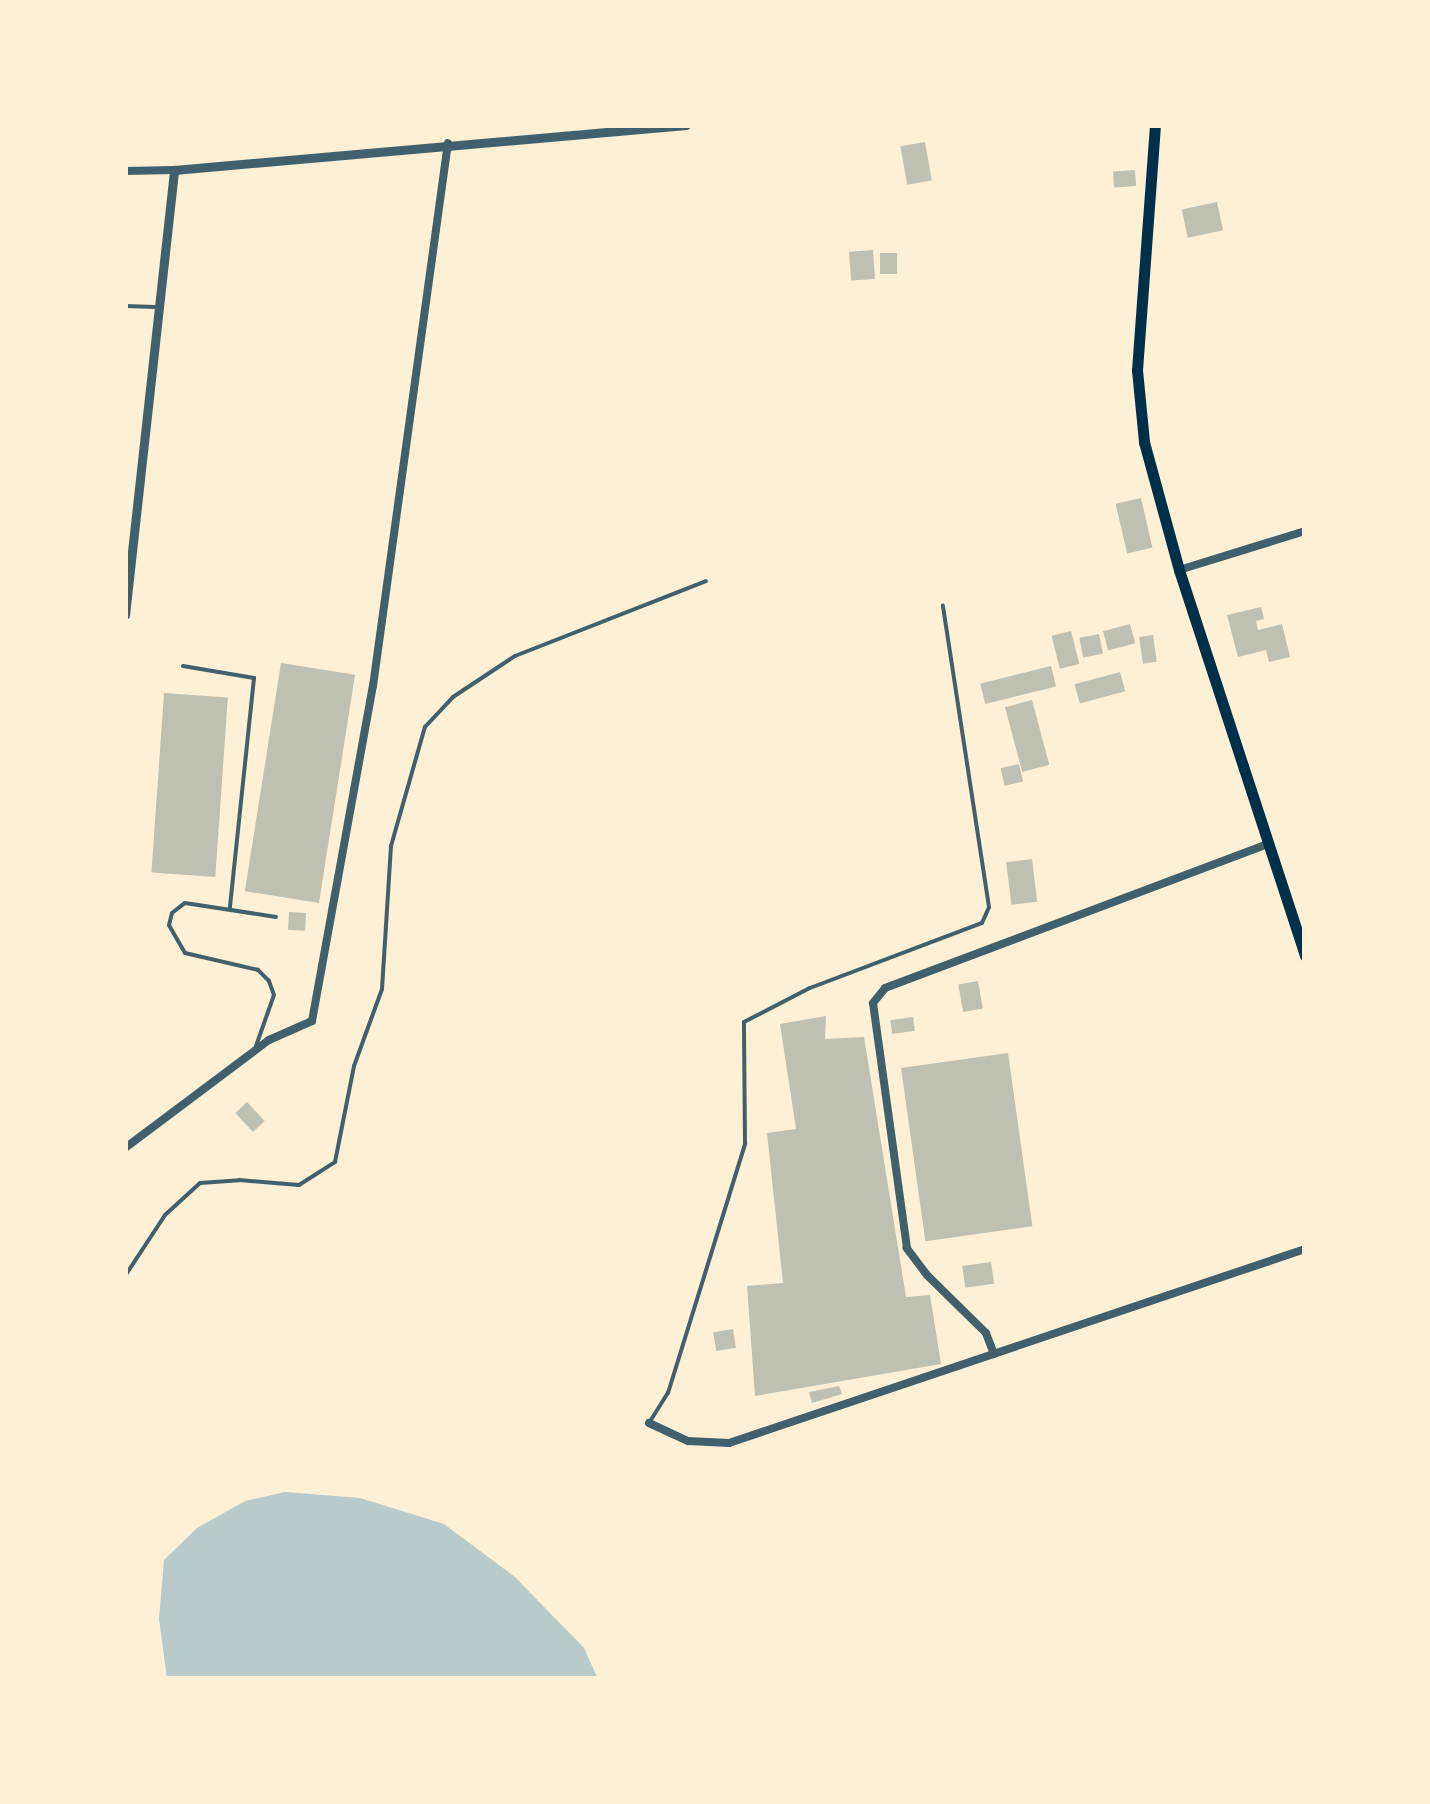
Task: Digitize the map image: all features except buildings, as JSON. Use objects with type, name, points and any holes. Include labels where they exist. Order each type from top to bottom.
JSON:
[{"type":"main road","points":[[1154,125],[1137,370],[1144,442],[1179,570],[1305,956]]},
{"type":"street","points":[[125,171],[174,170],[686,125]]},
{"type":"street","points":[[125,1148],[254,1051],[312,1021],[373,686],[448,143]]},
{"type":"street","points":[[125,615],[174,170]]},
{"type":"street","points":[[1179,570],[1305,531]]},
{"type":"street","points":[[994,1354],[986,1333],[927,1275],[908,1248],[872,1004],[885,988],[1268,844]]},
{"type":"street","points":[[649,1423],[688,1442],[729,1443],[1305,1249]]},
{"type":"lane","points":[[125,306],[159,308]]},
{"type":"lane","points":[[125,1276],[164,1215],[200,1184],[239,1180],[300,1185],[335,1162],[354,1066],[382,989],[391,846],[425,727],[453,698],[516,656],[706,581]]},
{"type":"lane","points":[[649,1423],[668,1393],[745,1144],[744,1022],[810,988],[982,922],[989,907],[943,605]]},
{"type":"lane","points":[[184,666],[254,678],[230,908]]},
{"type":"lane","points":[[254,1051],[274,995],[269,981],[258,970],[185,953],[169,925],[172,913],[186,903],[276,917]]},
{"type":"shaded area","points":[[285,1492],[360,1498],[444,1524],[515,1577],[584,1648],[598,1679],[167,1679],[159,1619],[164,1560],[197,1528],[245,1501]]}]
